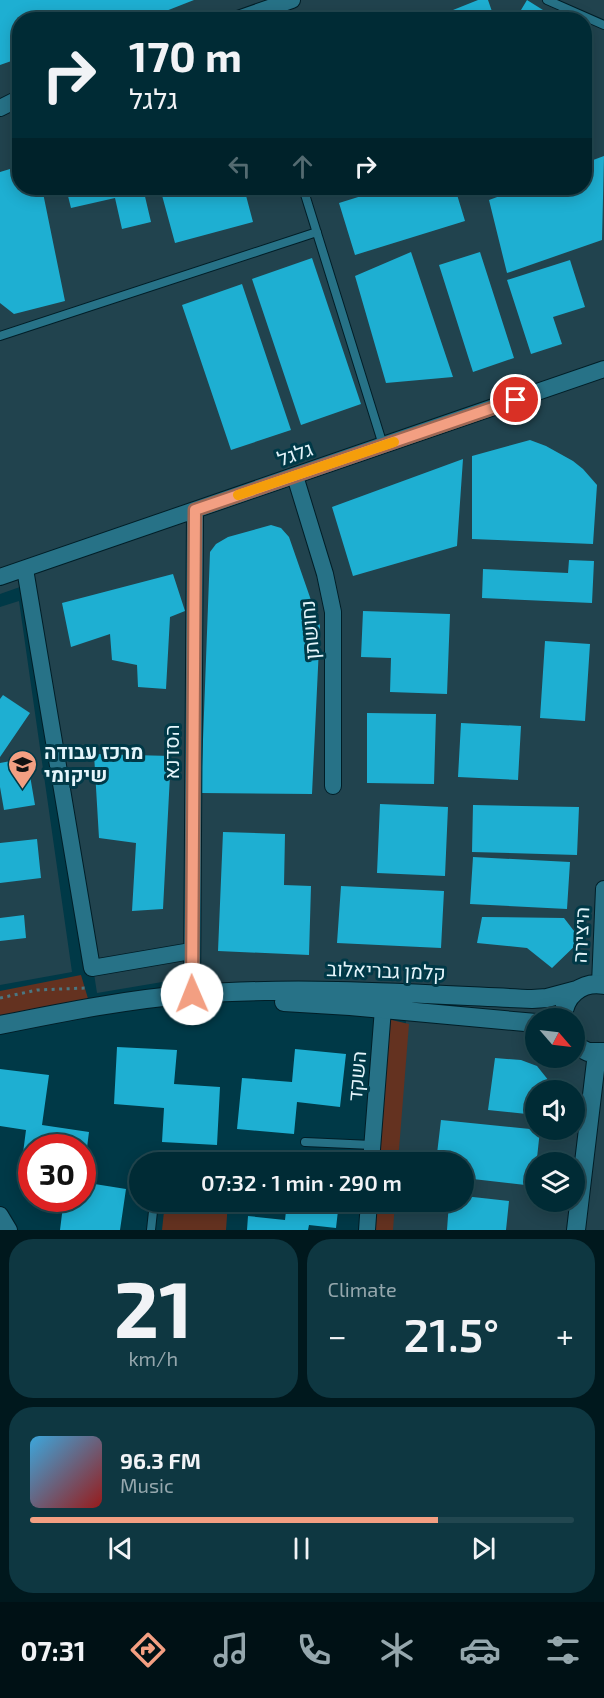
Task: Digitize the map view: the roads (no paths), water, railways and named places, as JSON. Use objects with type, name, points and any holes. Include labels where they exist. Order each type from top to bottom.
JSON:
[{"type":"street","points":[[260,12],[292,0]]},
{"type":"street","name":"גלגל","points":[[0,577],[604,369]]},
{"type":"street","name":"נחושתן","points":[[295,476],[333,612],[333,786]]},
{"type":"street","name":"הסדנא","points":[[192,994],[195,510]]},
{"type":"street","points":[[24,569],[92,968],[191,951]]},
{"type":"street","name":"היצירה","points":[[602,984],[604,889]]},
{"type":"street","name":"קלמן גבריאלוב","points":[[384,1001],[547,998],[592,984],[602,984]]},
{"type":"street","points":[[564,1008],[568,999],[577,990]]},
{"type":"street","name":"קלמן גבריאלוב","points":[[0,1025],[67,1012],[192,994],[255,991],[384,1001],[525,1021]]},
{"type":"street","name":"השקד","points":[[372,1152],[384,1001]]},
{"type":"street","points":[[576,1230],[600,1053],[585,1050]]},
{"type":"street","points":[[367,1230],[368,1212]]},
{"type":"street","points":[[0,1215],[9,1230]]},
{"type":"lane","points":[[547,0],[574,12]]},
{"type":"lane","points":[[305,195],[383,445]]},
{"type":"lane","points":[[0,336],[317,232]]},
{"type":"lane","points":[[304,1142],[372,1144]]},
{"type":"lane","points":[[151,1230],[153,1212]]},
{"type":"place","name":"מרכז עבודה שיקומי","points":[[23,790]]}]
